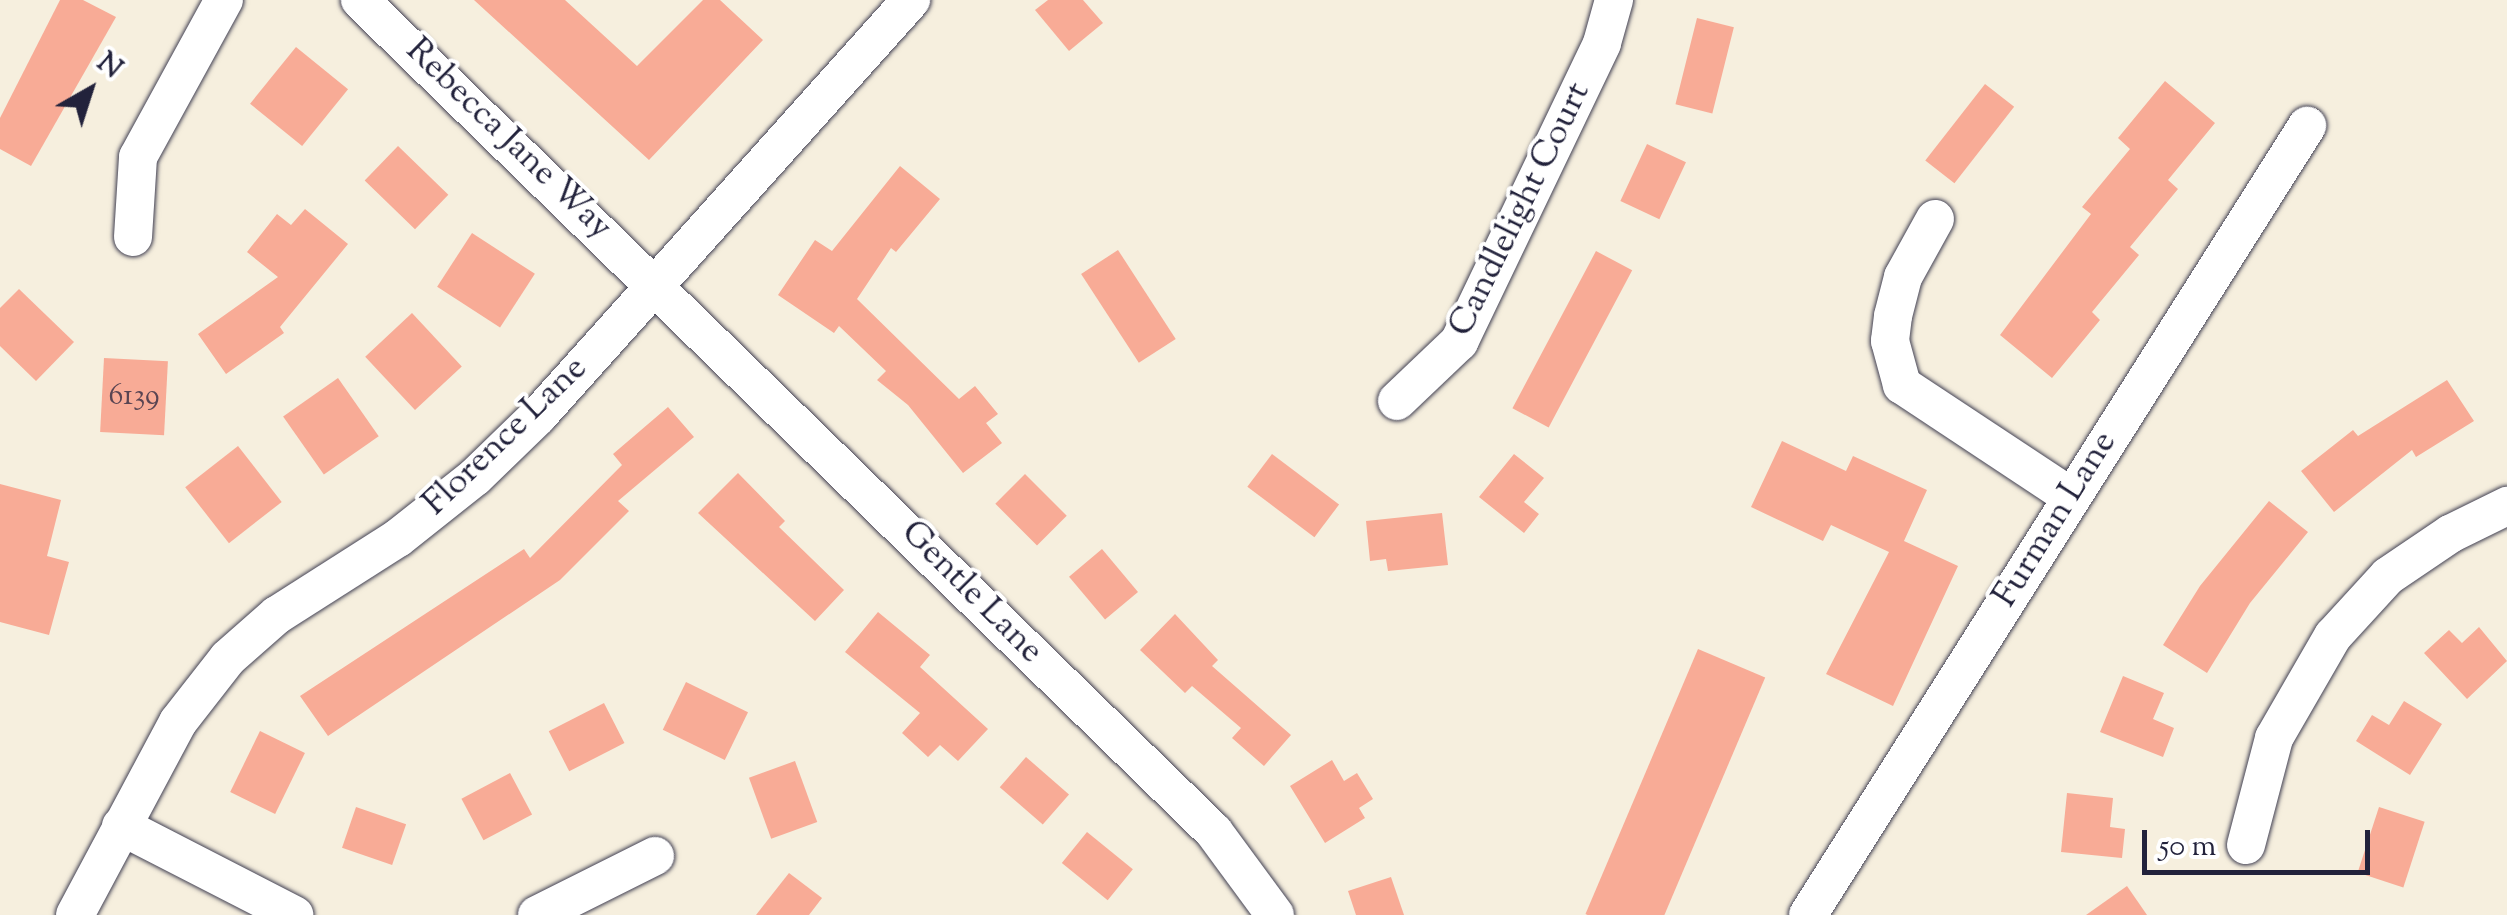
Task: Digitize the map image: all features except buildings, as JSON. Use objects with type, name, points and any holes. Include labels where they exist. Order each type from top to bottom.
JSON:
[{"type":"street","points":[[133,237],[138,156],[224,0]]},
{"type":"street","name":"Rebecca Jane Way","points":[[360,0],[655,282]]},
{"type":"street","name":"Florence Lane","points":[[75,915],[178,722],[228,658],[277,616],[398,538],[475,477],[911,0]]},
{"type":"street","name":"Candlelight Court","points":[[1397,401],[1459,342],[1602,44],[1614,0]]},
{"type":"street","name":"Furman Lane","points":[[1808,915],[2307,126]]},
{"type":"street","points":[[1935,218],[1903,278],[1893,316],[1890,341],[1902,385],[2070,496]]},
{"type":"street","name":"Gentle Lane","points":[[655,282],[1214,832],[1275,915]]},
{"type":"street","points":[[2246,845],[2274,738],[2333,636],[2388,576],[2450,534],[2507,506]]},
{"type":"street","points":[[121,826],[294,915]]},
{"type":"street","points":[[537,915],[655,856]]}]
